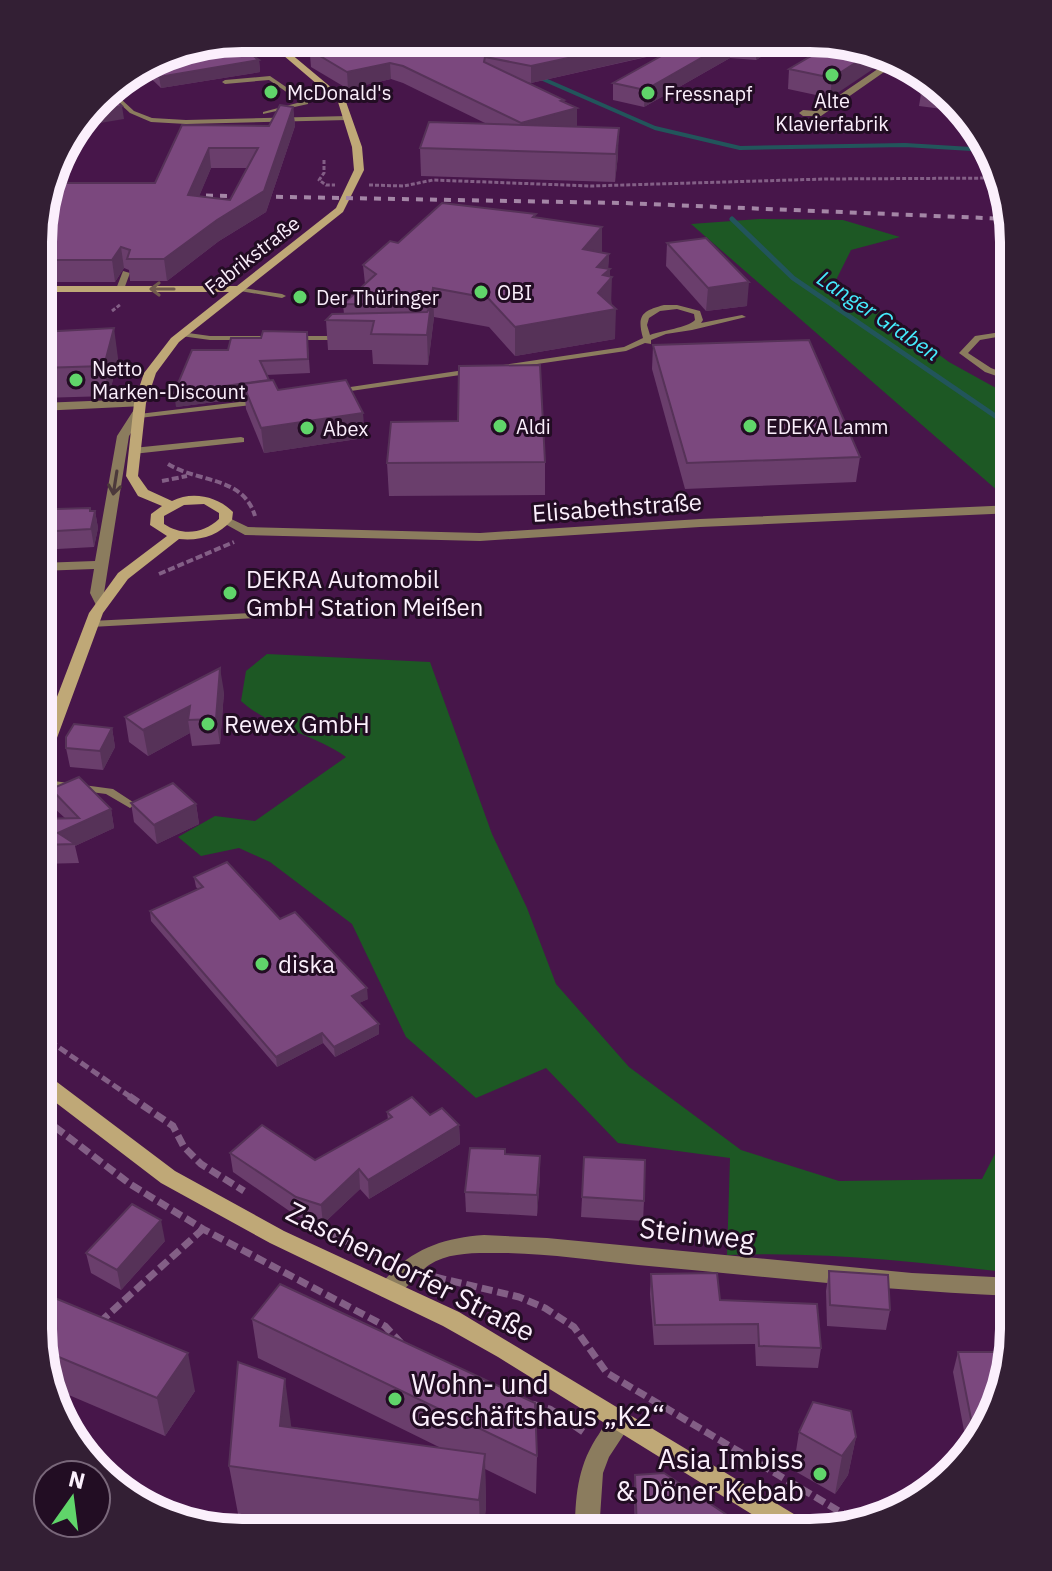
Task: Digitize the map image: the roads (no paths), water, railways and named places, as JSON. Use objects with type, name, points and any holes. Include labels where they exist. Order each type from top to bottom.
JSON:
[{"type":"street","name":"Fabrikstraße","points":[[170,505],[143,493],[132,476],[139,410],[150,373],[158,359],[184,334],[340,210],[359,170],[357,147],[342,101],[284,52]]},
{"type":"street","points":[[803,113],[818,114],[886,67]]},
{"type":"street","points":[[52,289],[240,289]]},
{"type":"street","points":[[52,407],[139,410],[123,436],[97,593],[102,604]]},
{"type":"street","points":[[193,500],[215,503],[226,512],[225,520],[212,531],[176,535],[159,528],[155,522],[159,512],[170,505],[193,500]]},
{"type":"street","name":"Elisabethstraße","points":[[225,520],[245,531],[480,537],[700,523],[1000,510]]},
{"type":"street","points":[[52,730],[91,624],[102,604],[123,576],[176,535]]},
{"type":"street","points":[[52,567],[102,565]]},
{"type":"street","name":"Zaschendorfer Straße","points":[[52,1089],[137,1155],[224,1209],[506,1350],[781,1519]]},
{"type":"street","name":"Steinweg","points":[[389,1290],[409,1266],[447,1248],[469,1246],[531,1247],[928,1285],[1000,1287]]},
{"type":"street","points":[[587,1519],[587,1485],[591,1465],[602,1445],[621,1422]]},
{"type":"lane","points":[[225,82],[270,78],[306,103],[265,113]]},
{"type":"lane","points":[[117,99],[132,112],[151,120],[348,118]]},
{"type":"lane","points":[[120,289],[126,273]]},
{"type":"lane","points":[[240,289],[282,296]]},
{"type":"lane","points":[[648,342],[643,325],[645,317],[662,307],[686,307],[697,313],[699,320],[691,328]]},
{"type":"lane","points":[[492,368],[626,349],[648,342],[664,332],[742,317]]},
{"type":"lane","points":[[184,334],[210,338],[344,338]]},
{"type":"lane","points":[[1000,334],[978,338],[963,353],[1000,375]]},
{"type":"lane","points":[[324,393],[477,370]]},
{"type":"lane","points":[[139,410],[262,401]]},
{"type":"lane","points":[[133,451],[241,440]]},
{"type":"lane","points":[[91,624],[270,615]]},
{"type":"lane","points":[[52,784],[109,791],[130,804]]},
{"type":"waterway","points":[[536,76],[655,128],[740,148],[905,145],[976,149]]},
{"type":"waterway","name":"Langer Graben","points":[[732,219],[793,278],[1000,419]]},
{"type":"railway","points":[[178,195],[623,203],[998,219]]},
{"type":"place","name":"Alte Klavierfabrik","points":[[832,75]]},
{"type":"place","name":"McDonald's","points":[[271,92]]},
{"type":"place","name":"Fressnapf","points":[[648,93]]},
{"type":"place","name":"OBI","points":[[481,292]]},
{"type":"place","name":"Der Thüringer","points":[[300,297]]},
{"type":"place","name":"Netto Marken-Discount","points":[[76,380]]},
{"type":"place","name":"Aldi","points":[[500,426]]},
{"type":"place","name":"EDEKA Lamm","points":[[750,426]]},
{"type":"place","name":"Abex","points":[[307,428]]},
{"type":"place","name":"DEKRA Automobil GmbH Station Meißen","points":[[230,593]]},
{"type":"place","name":"Rewex GmbH","points":[[208,724]]},
{"type":"place","name":"diska","points":[[262,964]]},
{"type":"place","name":"Wohn- und Geschäftshaus „K2“","points":[[395,1399]]},
{"type":"place","name":"Asia Imbiss & Döner Kebab","points":[[820,1474]]}]
